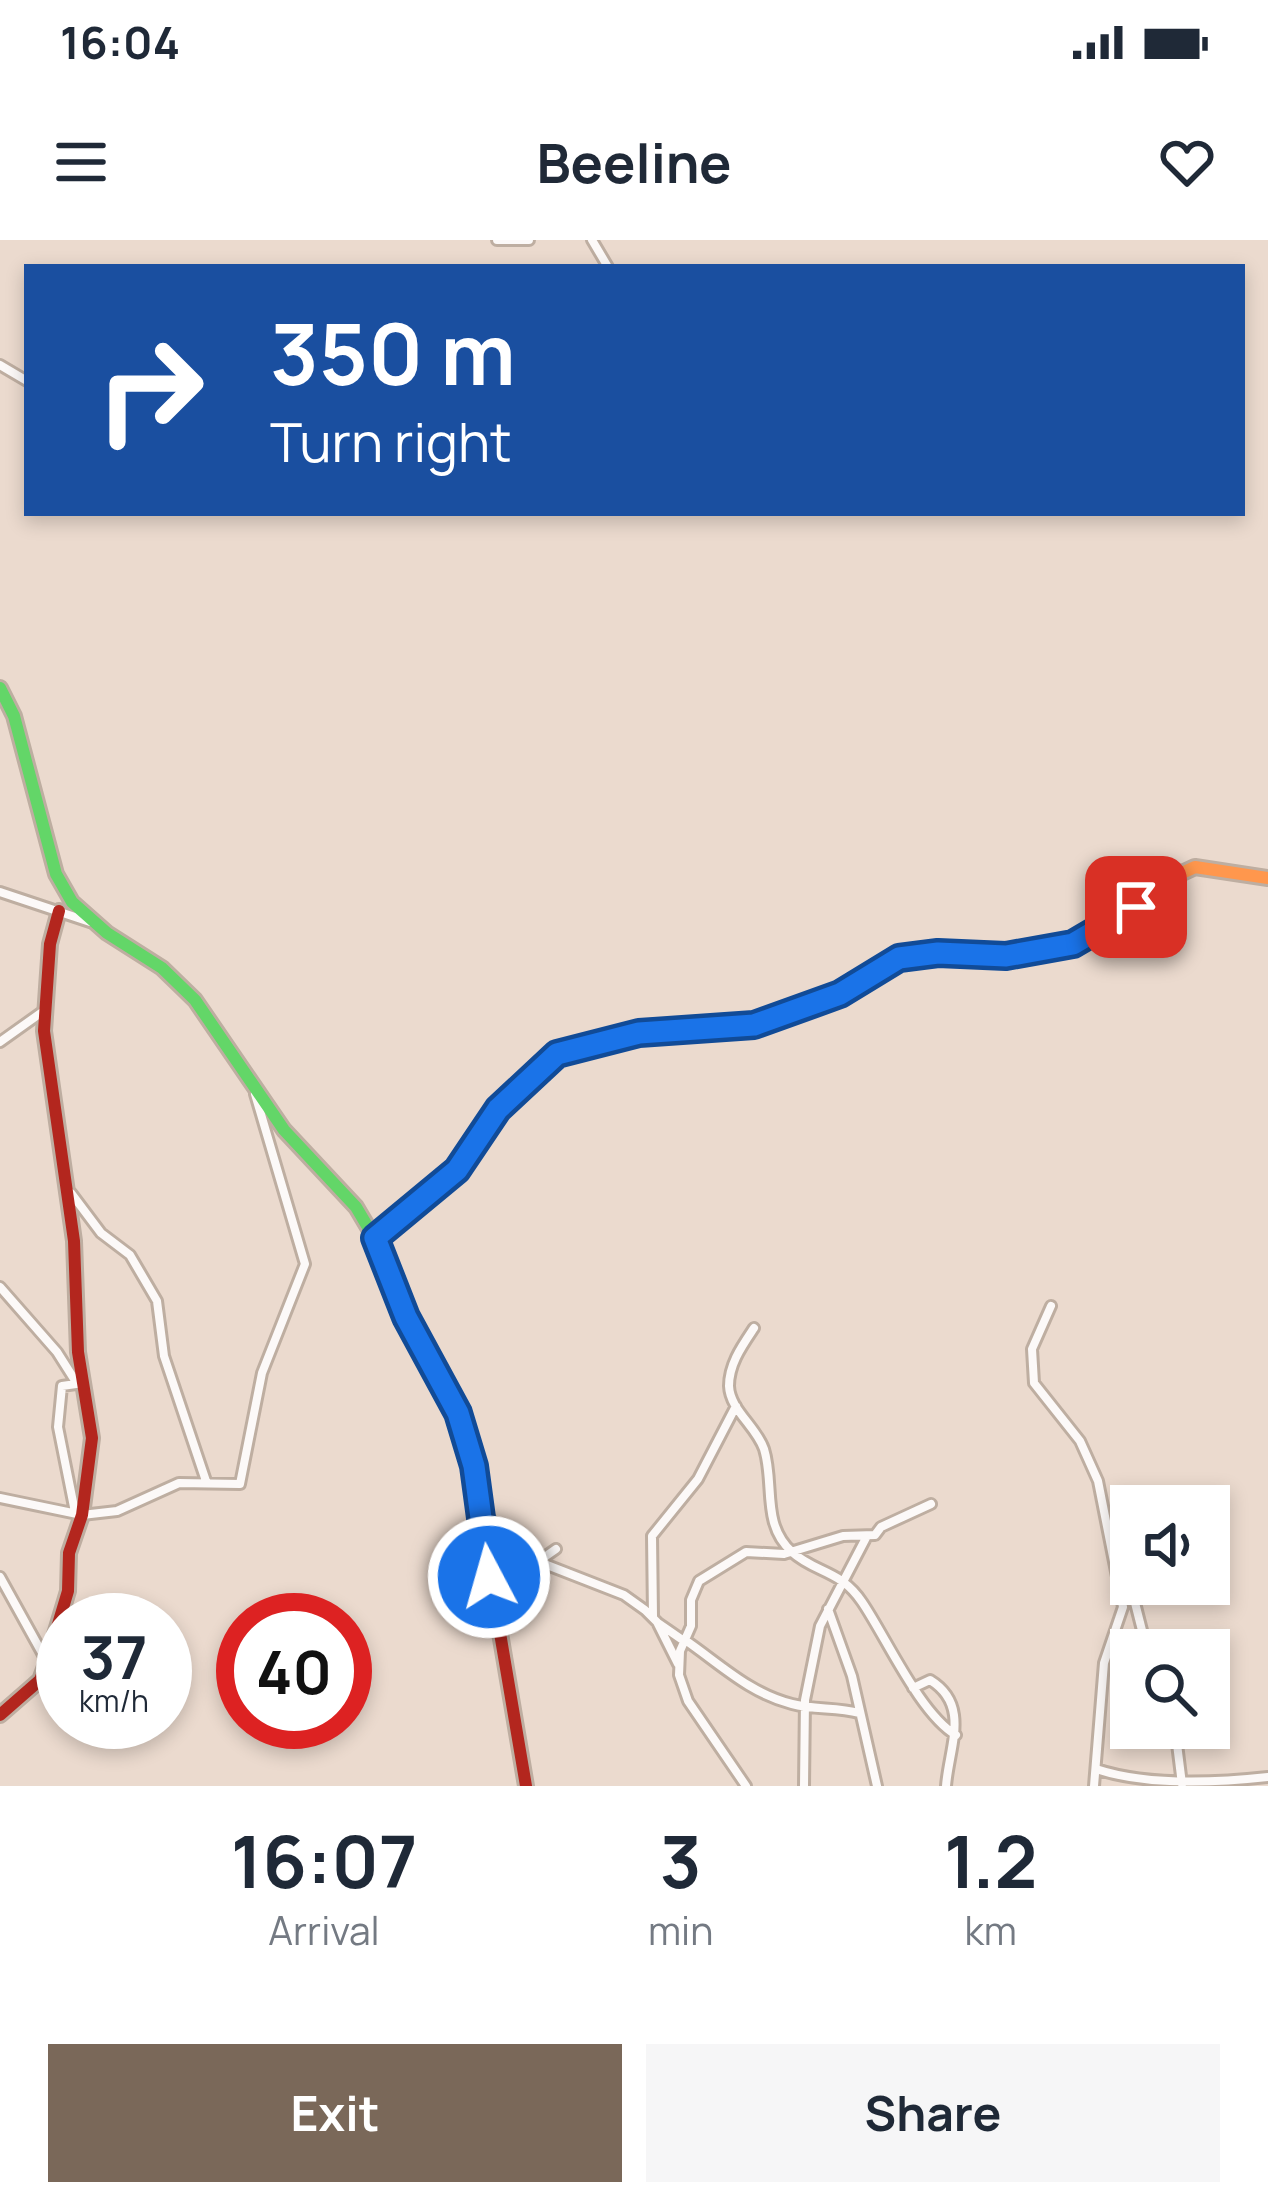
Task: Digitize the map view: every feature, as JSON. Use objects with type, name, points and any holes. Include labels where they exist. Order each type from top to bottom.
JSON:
[{"type":"street","points":[[497,240],[530,240]]},
{"type":"street","points":[[0,689],[14,716],[56,874],[72,902],[95,924],[180,984],[284,1130],[356,1207],[375,1238],[406,1317],[458,1413],[481,1509],[491,1594],[526,1786]]},
{"type":"street","points":[[375,1238],[457,1170],[498,1109],[557,1054],[639,1033],[754,1025],[840,994],[907,956],[1006,956],[1073,944],[1130,911],[1168,878],[1195,867],[1268,878]]},
{"type":"street","points":[[0,892],[95,924]]},
{"type":"street","points":[[59,911],[50,944],[45,1010],[66,1186],[80,1382],[92,1438],[69,1553],[68,1593]]},
{"type":"street","points":[[0,1042],[45,1010]]},
{"type":"street","points":[[1,1497],[78,1513],[117,1511],[165,1486],[206,1481],[240,1484],[262,1373],[305,1264],[254,1086]]},
{"type":"street","points":[[66,1186],[101,1233],[130,1255],[157,1301],[164,1356],[206,1481]]},
{"type":"street","points":[[0,1287],[80,1382]]},
{"type":"street","points":[[1051,1306],[1032,1349],[1034,1383],[1078,1438],[1098,1481],[1110,1540]]},
{"type":"street","points":[[754,1328],[730,1371],[729,1394],[762,1442],[771,1515],[793,1553],[810,1566],[828,1568],[840,1584],[858,1595],[890,1641],[913,1688],[956,1735]]},
{"type":"street","points":[[78,1513],[57,1408],[62,1386],[80,1382]]},
{"type":"street","points":[[736,1406],[698,1479],[652,1536],[655,1619],[679,1666],[688,1701],[746,1786]]},
{"type":"street","points":[[679,1666],[692,1626],[694,1591],[709,1571],[746,1552],[793,1553],[836,1538],[868,1535],[931,1504]]},
{"type":"street","points":[[481,1509],[502,1537],[536,1563],[624,1595],[742,1683],[804,1707],[859,1713]]},
{"type":"street","points":[[804,1786],[804,1707],[820,1625],[868,1535]]},
{"type":"street","points":[[536,1563],[556,1549]]},
{"type":"street","points":[[0,1577],[36,1641]]},
{"type":"street","points":[[1094,1786],[1105,1663],[1123,1615],[1122,1605]]},
{"type":"street","points":[[828,1608],[877,1786]]},
{"type":"street","points":[[913,1688],[930,1680],[949,1695],[956,1735],[946,1786]]},
{"type":"street","points":[[0,1715],[36,1684]]},
{"type":"street","points":[[1178,1749],[1182,1784]]},
{"type":"street","points":[[1096,1769],[1137,1784],[1268,1777]]},
{"type":"traffic: fast","points":[[0,688],[14,716],[56,874],[72,902],[107,933],[162,968],[195,1000],[284,1130],[356,1207],[385,1256],[406,1317],[459,1413],[474,1466],[483,1533]]},
{"type":"traffic: fast","points":[[375,1239],[457,1170],[498,1109],[557,1054],[639,1033],[754,1026],[840,994],[907,956],[1006,956],[1077,941]]},
{"type":"traffic: slow","points":[[1077,941],[1130,911],[1169,879],[1195,867],[1268,878]]},
{"type":"traffic: jam","points":[[0,1715],[40,1680],[47,1661],[68,1591],[69,1553],[82,1515],[92,1438],[78,1352],[74,1241],[44,1031],[50,944],[59,911]]},
{"type":"traffic: jam","points":[[483,1533],[526,1786]]},
{"type":"route","points":[[489,1577],[474,1466],[458,1413],[400,1305],[391,1270],[375,1238],[457,1170],[498,1109],[557,1054],[639,1033],[754,1025],[840,994],[899,958],[938,953],[1006,956],[1073,944],[1136,907]]}]
